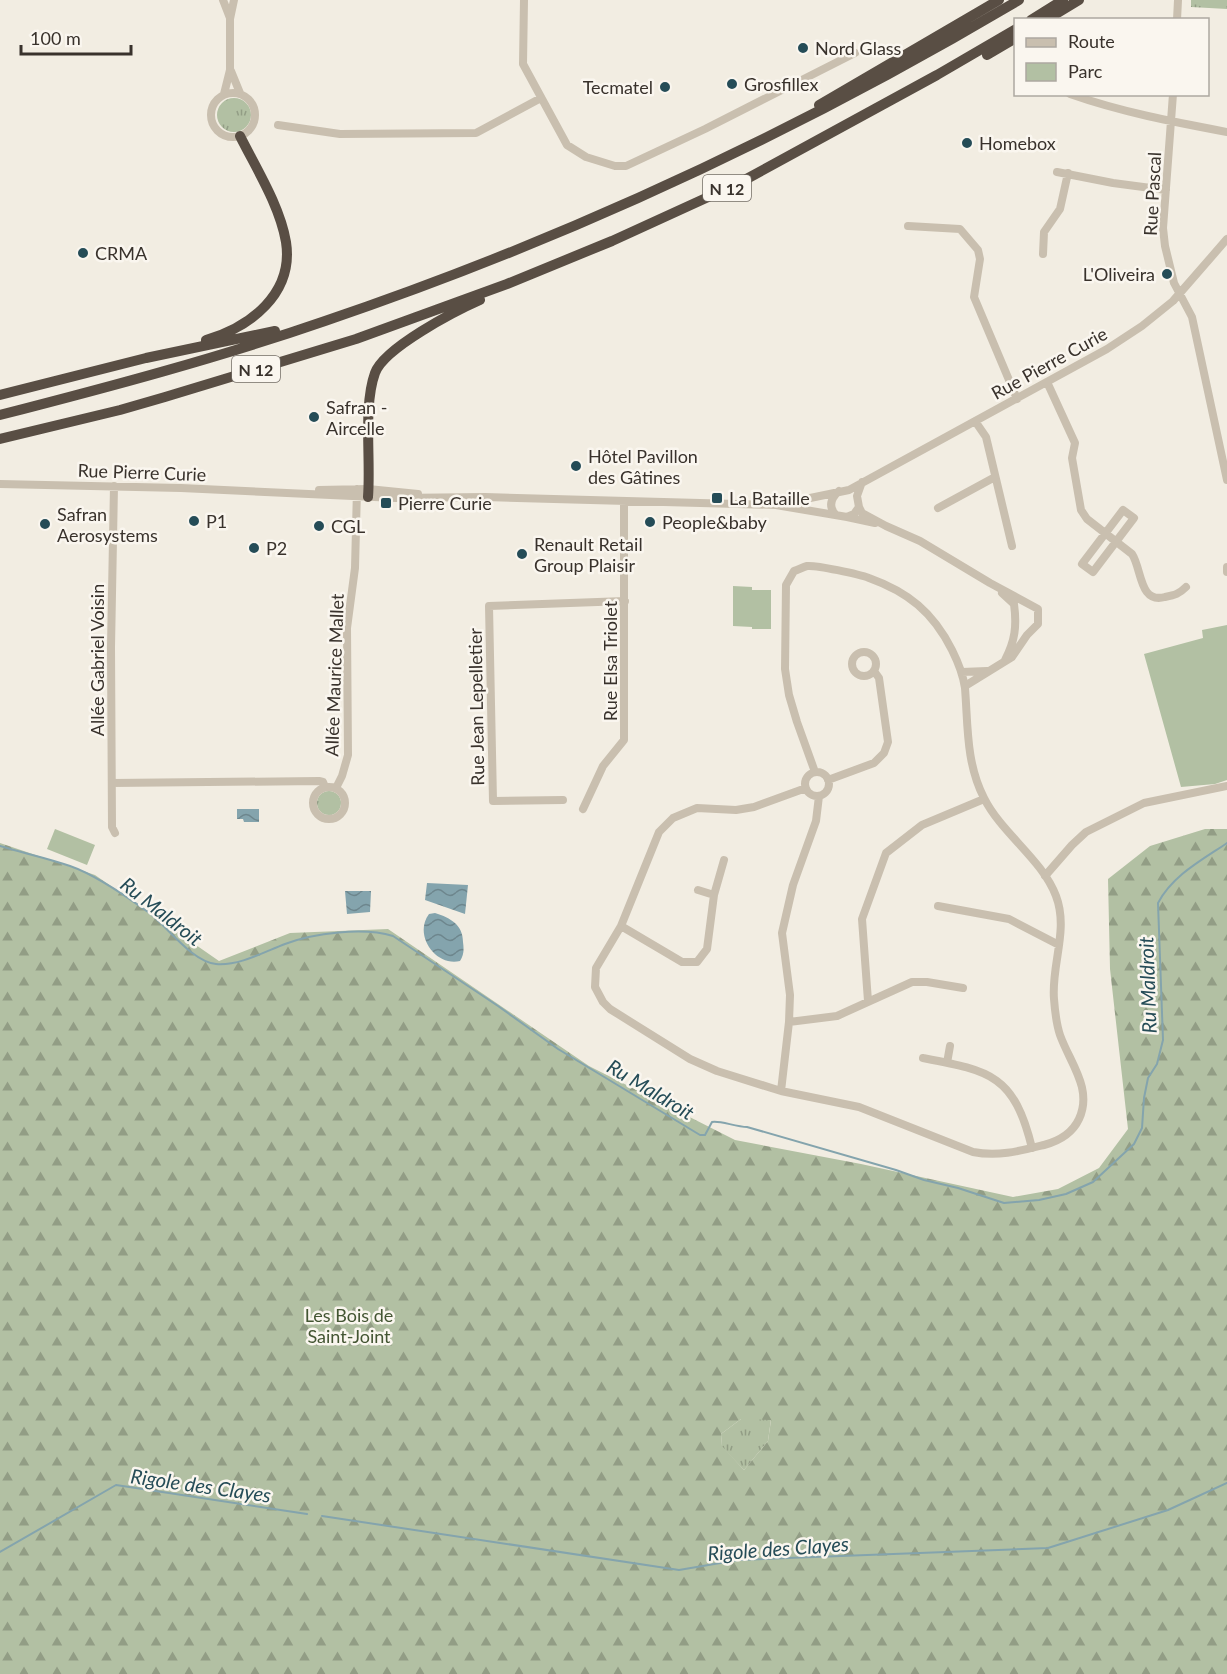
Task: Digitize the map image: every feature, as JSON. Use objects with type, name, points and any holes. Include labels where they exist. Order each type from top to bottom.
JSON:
[{"type":"highway","points":[[799,123],[817,107],[870,74],[893,63],[999,0]]},
{"type":"highway","name":"N 12","points":[[0,415],[160,373],[348,313],[550,236],[799,123],[939,48],[1019,0]]},
{"type":"highway","points":[[1034,18],[1063,0]]},
{"type":"highway","points":[[1049,18],[1079,0]]},
{"type":"highway","name":"N 12","points":[[0,439],[120,410],[356,339],[507,284],[612,241],[741,182],[1014,30]]},
{"type":"highway","points":[[937,75],[955,73],[1014,39]]},
{"type":"highway","points":[[146,358],[235,329],[250,321],[271,301],[278,289],[286,266],[286,242],[271,196],[240,136]]},
{"type":"highway","points":[[363,493],[370,392],[375,370],[391,352],[464,308],[499,291],[507,284]]},
{"type":"highway","points":[[0,395],[146,358],[348,313]]},
{"type":"street","points":[[223,0],[230,19]]},
{"type":"street","points":[[224,94],[240,93],[250,100],[256,114],[255,121],[249,130],[240,136],[226,136],[219,132],[211,120],[213,106],[224,94],[230,70],[230,19],[234,0]]},
{"type":"street","points":[[524,0],[523,64],[567,145],[586,157],[615,166],[626,166],[855,53]]},
{"type":"street","points":[[1177,18],[1178,0]]},
{"type":"street","points":[[230,70],[240,93]]},
{"type":"street","points":[[1076,96],[1101,105],[1172,122],[1227,132]]},
{"type":"street","name":"Rue Pascal","points":[[1173,96],[1163,228],[1165,246],[1174,283],[1192,317],[1227,480]]},
{"type":"street","points":[[278,125],[340,134],[476,133],[542,98]]},
{"type":"street","points":[[1057,172],[1113,183],[1166,189]]},
{"type":"street","points":[[1043,254],[1044,231],[1060,209],[1068,174]]},
{"type":"street","points":[[908,226],[960,229],[978,250],[980,259],[974,297],[1017,399]]},
{"type":"street","name":"Rue Pierre Curie","points":[[776,505],[849,490],[1116,343],[1142,326],[1181,293],[1227,239]]},
{"type":"street","points":[[1047,382],[1075,443],[1072,458],[1081,510],[1087,519],[1132,554],[1137,561],[1145,590],[1150,597],[1160,599],[1178,594],[1186,587]]},
{"type":"street","points":[[975,421],[986,437],[1012,546]]},
{"type":"street","points":[[938,508],[995,477]]},
{"type":"street","points":[[862,482],[857,496],[862,513],[943,553],[994,586],[1038,609],[1038,624],[1027,635],[1012,657],[964,686]]},
{"type":"street","name":"Rue Pierre Curie","points":[[1,484],[776,505],[834,514],[886,526]]},
{"type":"street","name":"Allée Gabriel Voisin","points":[[114,486],[111,647],[112,827],[115,833]]},
{"type":"street","points":[[849,490],[857,496]]},
{"type":"street","points":[[834,514],[830,510],[830,505],[839,491]]},
{"type":"street","name":"Allée Maurice Mallet","points":[[336,788],[348,755],[347,628],[356,568],[363,493]]},
{"type":"street","name":"Rue Elsa Triolet","points":[[583,809],[603,766],[624,740],[624,502]]},
{"type":"street","points":[[848,517],[854,514],[859,507]]},
{"type":"street","points":[[1123,510],[1134,518],[1116,541],[1093,572],[1082,564],[1123,510]]},
{"type":"street","points":[[806,788],[754,807],[736,810],[697,808],[673,818],[658,832],[621,926],[596,968],[595,987],[603,1002],[610,1009],[690,1059],[717,1071],[781,1091],[859,1107],[973,1152],[1003,1155],[1058,1141],[1075,1127],[1083,1109],[1084,1098],[1083,1086],[1056,1022],[1053,994],[1061,916],[1057,897],[1045,876],[984,799],[975,776],[968,747],[962,672],[944,633],[924,609],[905,594],[864,576],[808,566],[794,571],[786,585],[785,669],[792,704],[815,772]]},
{"type":"street","points":[[1227,567],[1227,573]]},
{"type":"street","points":[[994,586],[1014,604],[1017,624],[1013,644],[1003,664]]},
{"type":"street","name":"Rue Jean Lepelletier","points":[[563,800],[493,801],[489,606],[625,601]]},
{"type":"street","points":[[828,780],[874,763],[884,753],[888,742],[879,678],[874,671]]},
{"type":"street","points":[[962,672],[989,671]]},
{"type":"street","points":[[781,1091],[790,995],[782,933],[793,885],[816,820],[819,796],[827,790],[828,780],[822,773],[815,772],[806,780],[806,788],[810,793],[819,796]]},
{"type":"street","points":[[112,783],[319,781],[323,782],[325,787]]},
{"type":"street","points":[[1045,876],[1072,844],[1086,832],[1144,803],[1227,786]]},
{"type":"street","points":[[325,787],[336,788],[343,794],[345,804],[342,813],[329,819],[318,814],[313,804],[317,793],[325,787]]},
{"type":"street","points":[[868,1001],[862,919],[886,853],[922,825],[984,799]]},
{"type":"street","points":[[621,926],[682,962],[698,962],[707,949],[714,895],[724,860]]},
{"type":"street","points":[[698,890],[714,895]]},
{"type":"street","points":[[938,906],[1009,919],[1059,945]]},
{"type":"street","points":[[789,1022],[837,1016],[912,982],[963,988]]},
{"type":"street","points":[[947,1063],[950,1046]]},
{"type":"street","points":[[923,1058],[966,1066],[999,1082],[1014,1099],[1025,1118],[1032,1148]]},
{"type":"green space","points":[[1191,0],[1227,0],[1227,9],[1191,7]]},
{"type":"green space","points":[[234,98],[246,103],[251,115],[246,127],[234,132],[222,127],[217,115],[222,103]]},
{"type":"green space","points":[[733,586],[752,587],[752,590],[771,590],[771,629],[733,626]]},
{"type":"green space","points":[[1227,625],[1227,780],[1215,784],[1181,787],[1144,654],[1203,638],[1202,630]]},
{"type":"green space","points":[[329,791],[338,794],[341,803],[338,812],[329,815],[320,812],[317,803],[320,794]]},
{"type":"green space","points":[[55,829],[95,845],[87,865],[47,849]]},
{"type":"green space","name":"Les Bois de Saint-Joint","points":[[1205,829],[1227,829],[1227,1674],[0,1674],[0,843],[95,875],[219,961],[290,933],[388,929],[589,1066],[735,1140],[1013,1197],[1058,1189],[1099,1168],[1128,1129],[1110,969],[1108,879],[1150,846]],"holes":[[[741,1419],[771,1420],[768,1441],[744,1470],[722,1446],[721,1434]]]},
{"type":"green space","points":[[741,1419],[771,1419],[768,1441],[744,1470],[722,1447],[721,1434]]},
{"type":"water","points":[[237,809],[259,809],[259,822],[244,822],[243,819],[237,819]]},
{"type":"water","points":[[427,883],[468,885],[465,914],[425,900]]},
{"type":"water","points":[[345,891],[371,891],[370,912],[347,914]]},
{"type":"water","points":[[435,913],[451,920],[461,931],[464,950],[460,961],[451,962],[443,959],[435,954],[425,940],[425,922],[429,914]]},
{"type":"waterway","name":"Ru Maldroit","points":[[0,846],[53,860],[100,880],[148,912],[189,950],[207,962],[234,963],[297,940],[324,934],[368,932],[393,936],[558,1049],[700,1135],[705,1135],[712,1122],[747,1127],[1004,1203],[1039,1200],[1066,1194],[1093,1182],[1134,1144],[1142,1128],[1148,1078],[1157,1064],[1163,1040],[1158,903],[1180,876],[1227,843]]},
{"type":"waterway","name":"Rigole des Clayes","points":[[322,1516],[679,1570],[738,1560],[1048,1548],[1168,1510],[1227,1483]]},
{"type":"waterway","name":"Rigole des Clayes","points":[[0,1552],[116,1485],[307,1514]]},
{"type":"place","name":"Nord Glass","points":[[803,48]]},
{"type":"place","name":"Grosfillex","points":[[732,84]]},
{"type":"place","name":"Tecmatel","points":[[665,87]]},
{"type":"place","name":"Homebox","points":[[967,143]]},
{"type":"place","name":"CRMA","points":[[83,253]]},
{"type":"place","name":"L'Oliveira","points":[[1167,274]]},
{"type":"place","name":"Safran - Aircelle","points":[[314,417]]},
{"type":"place","name":"Hôtel Pavillon des Gâtines","points":[[576,466]]},
{"type":"place","name":"La Bataille","points":[[717,498]]},
{"type":"place","name":"Pierre Curie","points":[[386,503]]},
{"type":"place","name":"P1","points":[[194,521]]},
{"type":"place","name":"People&baby","points":[[650,522]]},
{"type":"place","name":"Safran Aerosystems","points":[[45,524]]},
{"type":"place","name":"CGL","points":[[319,526]]},
{"type":"place","name":"P2","points":[[254,548]]},
{"type":"place","name":"Renault Retail Group Plaisir","points":[[522,554]]}]
